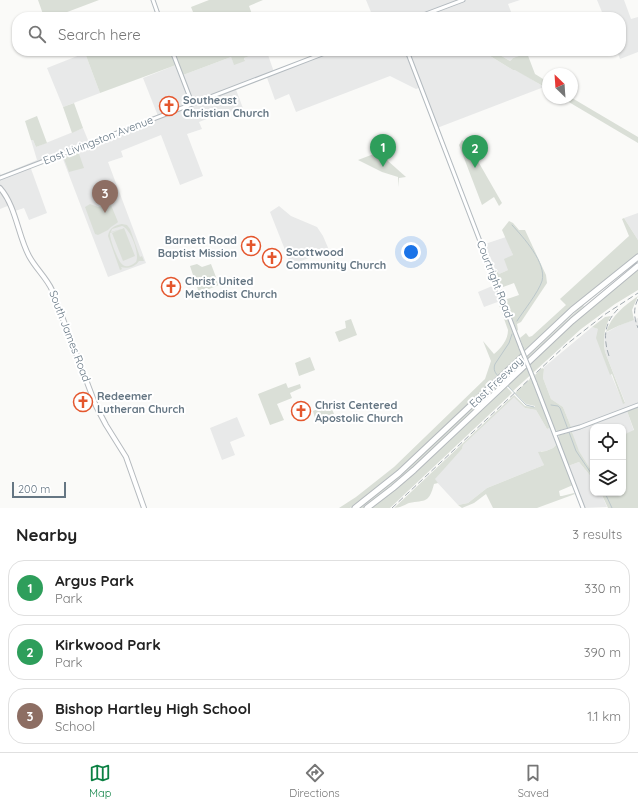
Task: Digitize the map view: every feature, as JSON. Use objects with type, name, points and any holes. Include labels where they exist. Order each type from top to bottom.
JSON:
[{"type":"highway","name":"East Freeway","points":[[355,508],[399,474],[583,301],[638,257]]},
{"type":"highway","name":"East Freeway","points":[[367,508],[402,480],[577,316],[638,266]]},
{"type":"main road","name":"South James Road","points":[[0,188],[8,201],[29,256],[46,278],[52,290],[96,406],[131,466],[145,508]]},
{"type":"street","points":[[153,0],[157,12]]},
{"type":"street","points":[[430,12],[448,4],[463,0]]},
{"type":"street","points":[[174,56],[192,103]]},
{"type":"street","name":"East Livingston Avenue","points":[[0,178],[317,56]]},
{"type":"street","name":"Courtright Road","points":[[409,56],[583,508]]},
{"type":"street","points":[[555,434],[568,431],[638,405]]},
{"type":"shaded area","points":[[38,0],[99,0],[67,12],[42,12]]},
{"type":"shaded area","points":[[209,0],[263,0],[249,6],[251,12],[193,12],[191,7]]},
{"type":"shaded area","points":[[366,0],[520,0],[508,4],[511,12],[371,12]]},
{"type":"shaded area","points":[[597,0],[624,0],[631,19],[638,17],[638,52],[620,59],[619,56],[626,56],[626,12],[602,12]]},
{"type":"shaded area","points":[[77,56],[86,56],[100,93],[63,107],[47,68]]},
{"type":"shaded area","points":[[86,56],[173,56],[176,65],[100,93]]},
{"type":"shaded area","points":[[175,56],[250,56],[244,58],[245,61],[234,65],[231,57],[183,75]]},
{"type":"shaded area","points":[[250,56],[268,56],[274,72],[317,56],[490,56],[513,70],[515,69],[542,86],[542,88],[437,128],[421,87],[416,89],[390,76],[296,112],[289,94],[275,100],[266,75],[235,87],[244,111],[232,116],[229,109],[216,113],[217,115],[199,122],[202,129],[187,134],[203,176],[180,185],[161,135],[121,151],[123,157],[108,162],[146,263],[108,277],[61,154],[30,166],[47,213],[29,220],[24,208],[12,212],[10,205],[0,209],[0,173],[1,175],[37,160],[31,140],[33,140],[36,147],[83,128],[90,145],[100,141],[99,139],[158,116],[143,78],[176,65],[183,75],[231,57],[234,64],[245,60],[244,58]]},
{"type":"shaded area","points":[[490,56],[502,56],[510,61],[519,56],[528,56],[535,74],[542,78],[542,86]]},
{"type":"shaded area","points":[[502,56],[519,56],[513,58],[510,61]]},
{"type":"shaded area","points":[[578,102],[638,137],[638,143],[572,104],[578,104]]},
{"type":"shaded area","points":[[74,103],[83,128],[72,133],[63,107]]},
{"type":"shaded area","points":[[37,116],[47,143],[36,147],[33,140],[31,140],[25,121]]},
{"type":"shaded area","points":[[462,140],[471,149],[502,203],[499,206],[494,197],[482,205],[459,145]]},
{"type":"shaded area","points":[[78,151],[84,168],[69,172],[64,159],[65,157]]},
{"type":"shaded area","points":[[379,152],[385,152],[386,154],[395,152],[386,155],[388,161],[406,177],[399,178],[398,187],[398,177],[382,172],[358,160]]},
{"type":"shaded area","points":[[90,204],[98,207],[109,204],[111,205],[118,222],[108,230],[98,235],[95,234],[85,207]]},
{"type":"shaded area","points":[[279,206],[291,216],[317,227],[329,250],[291,265],[270,212]]},
{"type":"shaded area","points":[[638,213],[638,240],[624,218]]},
{"type":"shaded area","points":[[624,218],[638,240],[638,254],[580,300],[524,351],[520,338],[526,333],[529,337],[532,336],[566,305],[560,299],[629,236],[622,219]]},
{"type":"shaded area","points":[[509,221],[519,230],[525,230],[546,275],[547,283],[521,322],[517,324],[517,331],[504,300],[519,295],[514,283],[503,287],[501,286],[495,270],[497,270],[499,274],[508,270],[504,259],[513,255],[502,230]]},
{"type":"shaded area","points":[[122,224],[127,225],[130,229],[140,257],[142,256],[144,261],[139,261],[131,267],[121,267],[122,269],[120,270],[108,236],[111,229]],"holes":[[[122,226],[125,228],[111,232],[112,229]],[[125,228],[129,232],[136,248],[137,258],[136,262],[131,265],[124,266],[119,261],[111,241],[110,233]]]},
{"type":"shaded area","points":[[124,228],[135,256],[123,261],[112,233]]},
{"type":"shaded area","points":[[506,237],[513,255],[508,270],[499,274],[497,270],[492,271],[482,245]]},
{"type":"shaded area","points":[[197,264],[202,267],[211,264],[219,285],[199,293],[190,266]]},
{"type":"shaded area","points":[[638,269],[638,290],[615,304],[581,329],[513,391],[507,385],[587,310]]},
{"type":"shaded area","points":[[497,284],[503,300],[484,307],[478,292]]},
{"type":"shaded area","points":[[638,296],[632,310],[634,320],[606,332],[615,316],[623,307]]},
{"type":"shaded area","points":[[502,301],[522,354],[397,472],[350,508],[339,508],[356,497],[394,467],[485,379],[491,361],[483,341],[494,354],[504,344],[508,334],[498,302]]},
{"type":"shaded area","points":[[583,305],[584,306],[503,381],[502,380]]},
{"type":"shaded area","points":[[611,316],[605,333],[605,352],[625,403],[623,404],[596,338],[598,329],[592,327],[605,317]]},
{"type":"shaded area","points":[[638,318],[638,406],[627,411],[634,431],[626,434],[626,424],[590,424],[590,468],[575,445],[571,427],[563,407],[551,399],[543,378],[543,368],[592,327],[598,329],[611,374],[623,403],[625,402],[605,352],[604,334],[618,326]]},
{"type":"shaded area","points":[[351,319],[357,335],[339,342],[335,332],[346,328],[345,321]]},
{"type":"shaded area","points":[[310,357],[315,370],[299,376],[295,363]]},
{"type":"shaded area","points":[[542,368],[544,369],[543,378],[551,399],[563,407],[571,427],[557,431],[555,430],[534,376]]},
{"type":"shaded area","points":[[531,378],[550,428],[547,429],[536,410],[525,408],[514,397],[463,445],[462,449],[435,479],[438,483],[434,484],[430,495],[426,500],[409,503],[394,508],[514,395],[525,406],[535,407],[526,404],[515,393]]},
{"type":"shaded area","points":[[501,380],[503,382],[411,469],[363,508],[359,508],[404,472]]},
{"type":"shaded area","points":[[286,383],[288,388],[300,384],[301,388],[290,393],[292,398],[277,404],[284,420],[270,425],[258,394]]},
{"type":"shaded area","points":[[506,386],[512,393],[390,508],[371,508],[404,482]]},
{"type":"shaded area","points":[[514,396],[525,408],[536,410],[547,429],[550,428],[557,444],[553,448],[546,451],[541,451],[544,465],[487,488],[468,503],[458,505],[434,479],[462,449],[463,445]]},
{"type":"shaded area","points":[[330,404],[334,414],[316,422],[313,411]]},
{"type":"shaded area","points":[[638,406],[638,508],[608,508],[602,496],[626,496],[626,434],[634,430],[627,411]]},
{"type":"shaded area","points":[[237,417],[245,436],[230,442],[235,455],[222,460],[210,428]]},
{"type":"shaded area","points":[[572,432],[579,451],[590,468],[590,475],[579,462],[568,466],[558,439],[559,435]]},
{"type":"shaded area","points":[[557,444],[573,485],[559,491],[560,496],[575,494],[537,508],[493,508],[486,494],[474,503],[462,508],[458,505],[468,503],[487,488],[544,465],[538,452],[546,451],[553,448]]},
{"type":"shaded area","points":[[579,462],[590,475],[590,496],[602,496],[607,507],[584,508],[568,466]]},
{"type":"waterway","points":[[512,225],[533,251],[538,259],[543,274],[542,281],[537,291],[517,321]]},
{"type":"waterway","points":[[499,377],[494,368],[495,364],[509,343],[512,334]]},
{"type":"waterway","points":[[507,385],[526,405],[534,407]]},
{"type":"waterway","points":[[551,405],[558,406],[560,408],[576,451],[590,472]]},
{"type":"waterway","points":[[606,496],[612,508]]},
{"type":"railway","points":[[392,508],[567,344],[604,315],[638,293]]},
{"type":"railway","points":[[638,299],[635,306],[638,328]]},
{"type":"railway","points":[[609,356],[606,343],[607,325],[613,314],[618,309]]},
{"type":"place","name":"Southeast Christian Church","points":[[169,106]]},
{"type":"place","name":"Argus Park","points":[[383,167]]},
{"type":"place","name":"Kirkwood Park","points":[[475,168]]},
{"type":"place","name":"Bishop Hartley High School","points":[[105,213]]},
{"type":"place","name":"Barnett Road Baptist Mission","points":[[251,246]]},
{"type":"place","name":"Scottwood Community Church","points":[[272,258]]},
{"type":"place","name":"Christ United Methodist Church","points":[[171,287]]},
{"type":"place","name":"Redeemer Lutheran Church","points":[[83,402]]},
{"type":"place","name":"Christ Centered Apostolic Church","points":[[301,411]]}]
